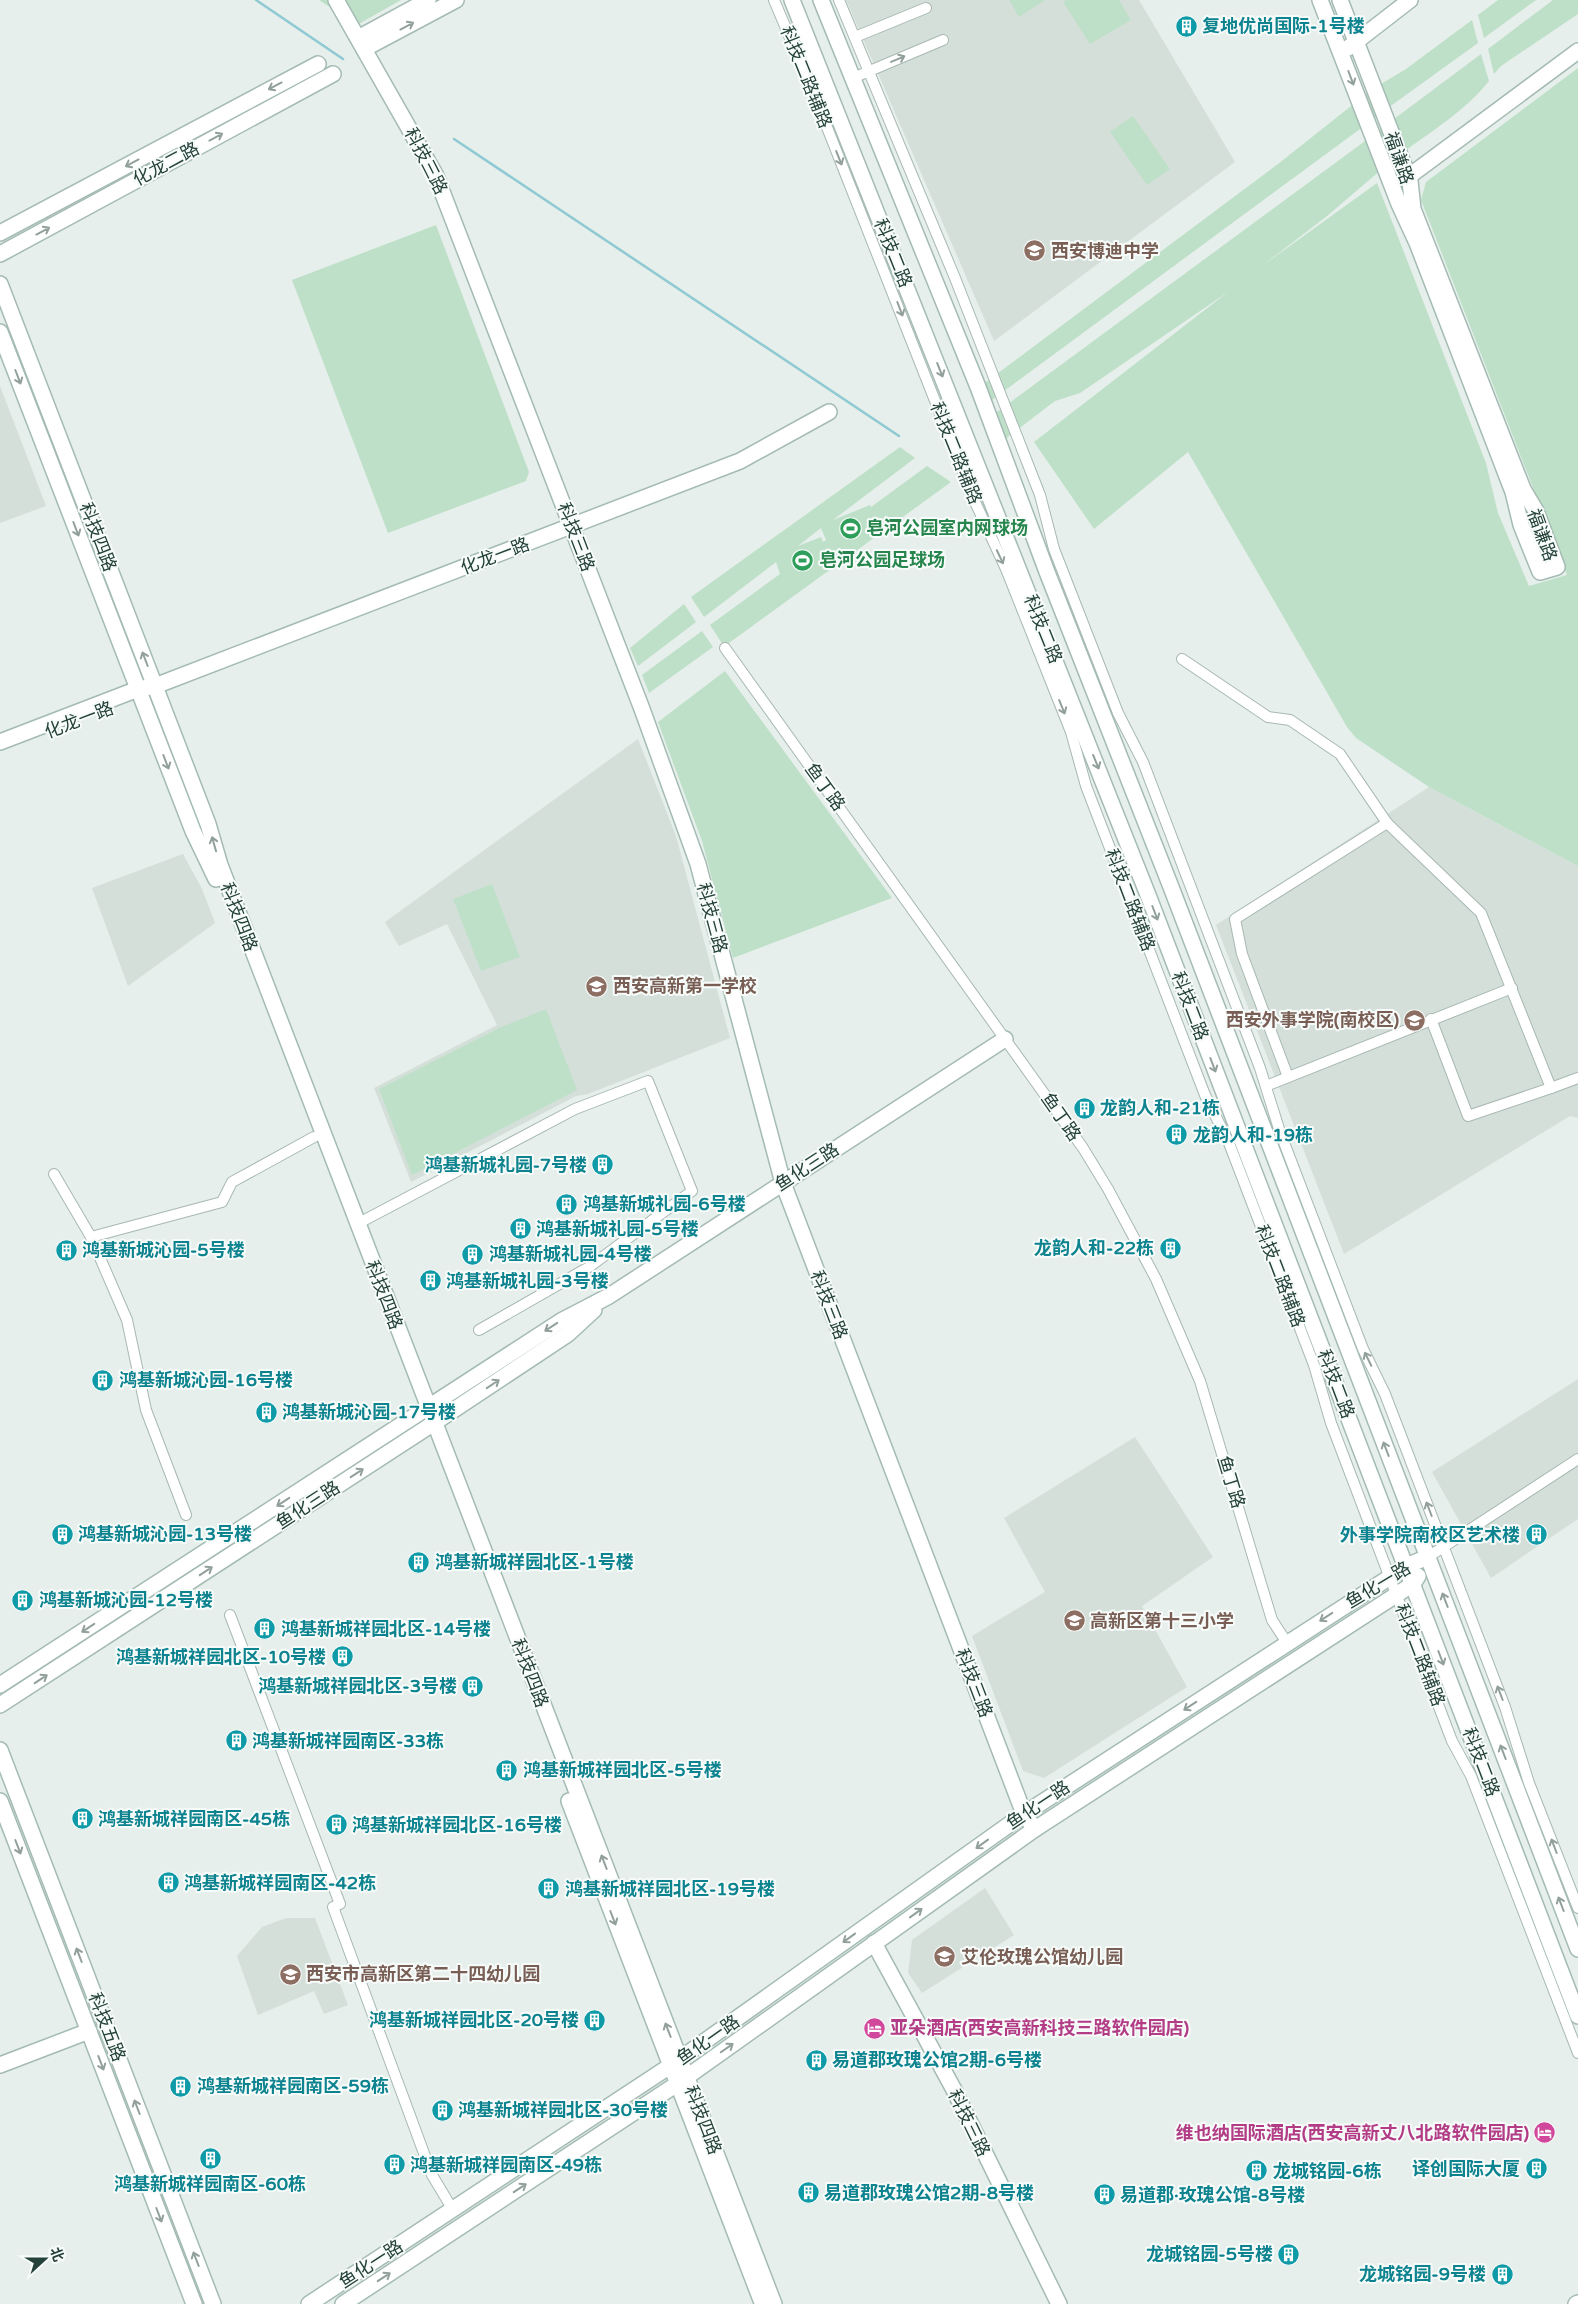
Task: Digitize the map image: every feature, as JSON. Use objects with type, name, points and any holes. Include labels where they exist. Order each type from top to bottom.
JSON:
[{"type":"street","name":"科技三路","points":[[336,0],[436,176],[571,526],[690,839],[783,1183],[1024,1814],[1035,1829]]},
{"type":"street","points":[[361,44],[428,0]]},
{"type":"street","points":[[361,44],[456,0]]},
{"type":"street","name":"科技二路辅路","points":[[774,0],[818,102],[975,502],[1006,569],[1071,732],[1086,786],[1205,1095],[1232,1152],[1314,1365],[1331,1423],[1452,1741],[1471,1776],[1578,2053]]},
{"type":"street","name":"科技二路","points":[[792,0],[1134,858],[1578,2016]]},
{"type":"street","name":"科技二路","points":[[820,0],[978,386],[1047,572],[1181,913],[1578,1949]]},
{"type":"street","points":[[839,0],[966,305],[1040,495],[1062,567],[1118,713],[1143,762],[1266,1086],[1280,1132],[1360,1340],[1385,1394],[1444,1547],[1505,1707],[1530,1783],[1578,1908]]},
{"type":"street","name":"福谦路","points":[[1320,0],[1399,204],[1417,243],[1513,492],[1521,525],[1540,572],[1557,566],[1536,511],[1523,489],[1413,208],[1408,177],[1340,0]]},
{"type":"street","points":[[1341,53],[1410,0]]},
{"type":"street","points":[[855,37],[926,8]]},
{"type":"street","points":[[853,78],[943,40]]},
{"type":"street","points":[[1408,177],[1578,50]]},
{"type":"street","name":"化龙二路","points":[[0,233],[318,64]]},
{"type":"street","name":"化龙二路","points":[[0,254],[333,74]]},
{"type":"street","name":"科技四路","points":[[0,284],[4,304],[131,623],[208,824],[220,865],[357,1224],[424,1411]]},
{"type":"street","name":"科技四路","points":[[0,332],[193,831],[215,877],[314,1137],[430,1426],[682,2081],[774,2304]]},
{"type":"street","name":"化龙一路","points":[[0,742],[155,686],[740,461],[828,412]]},
{"type":"street","points":[[115,629],[131,623]]},
{"type":"street","name":"鱼丁路","points":[[725,648],[1005,1039],[1098,1173],[1156,1279],[1200,1381],[1272,1620],[1286,1643]]},
{"type":"street","points":[[1182,659],[1268,717],[1290,720],[1340,754],[1387,822],[1481,913],[1551,1088]]},
{"type":"street","name":"化龙一路","points":[[0,750],[139,692]]},
{"type":"street","points":[[156,734],[171,729]]},
{"type":"street","points":[[1288,1077],[1242,954],[1235,920],[1387,822]]},
{"type":"street","points":[[1266,1086],[1512,988]]},
{"type":"street","points":[[1431,1019],[1468,1116],[1578,1078]]},
{"type":"street","name":"鱼化三路","points":[[0,1685],[561,1321],[609,1296],[1005,1039]]},
{"type":"street","points":[[357,1224],[575,1109],[648,1081],[692,1191],[588,1267],[479,1330]]},
{"type":"street","points":[[91,1237],[222,1202],[232,1182],[314,1137]]},
{"type":"street","points":[[54,1174],[91,1237],[127,1320],[146,1410],[186,1514]]},
{"type":"street","name":"鱼化三路","points":[[0,1705],[430,1426],[568,1334],[609,1296]]},
{"type":"street","points":[[1428,1557],[1578,1459]]},
{"type":"street","name":"鱼化一路","points":[[309,2304],[675,2063],[1024,1814],[1406,1566],[1428,1557]]},
{"type":"street","name":"鱼化一路","points":[[343,2304],[682,2081],[1035,1829],[1413,1584],[1428,1557]]},
{"type":"street","points":[[230,1615],[340,1904],[333,1907],[432,2174],[453,2210]]},
{"type":"street","name":"科技五路","points":[[0,1750],[213,2304]]},
{"type":"street","points":[[0,1802],[18,1797]]},
{"type":"street","name":"科技五路","points":[[0,1802],[194,2304]]},
{"type":"street","name":"科技三路","points":[[874,1944],[953,2088],[1059,2304]]},
{"type":"street","points":[[0,2065],[88,2031]]},
{"type":"street","name":"科技四路","points":[[682,2081],[763,2304]]},
{"type":"shaded area","name":"西安博迪中学","points":[[846,0],[1139,0],[1235,162],[994,341]]},
{"type":"shaded area","points":[[0,386],[46,506],[0,523]]},
{"type":"shaded area","name":"西安高新第一学校","points":[[638,739],[676,836],[730,1038],[588,1094],[576,1096],[411,1182],[374,1088],[497,1025],[447,924],[399,946],[385,922]]},
{"type":"shaded area","name":"西安外事学院(南校区)","points":[[1429,787],[1578,866],[1578,1118],[1570,1116],[1344,1254],[1216,925]]},
{"type":"shaded area","points":[[183,854],[202,889],[215,923],[128,986],[92,888]]},
{"type":"shaded area","points":[[1578,1379],[1578,1519],[1491,1578],[1432,1472]]},
{"type":"shaded area","name":"高新区第十三小学","points":[[1135,1437],[1213,1557],[1142,1606],[1187,1687],[1044,1778],[1023,1771],[972,1636],[1045,1592],[1004,1518]]},
{"type":"shaded area","name":"艾伦玫瑰公馆幼儿园","points":[[985,1888],[1014,1935],[922,1993],[908,1973],[912,1940]]},
{"type":"shaded area","name":"西安市高新区第二十四幼儿园","points":[[286,1918],[315,1918],[348,2005],[324,2014],[314,1991],[258,2015],[237,1956],[262,1927]]},
{"type":"green space","points":[[319,0],[401,0],[357,25]]},
{"type":"green space","points":[[1009,0],[1045,0],[1019,17]]},
{"type":"green space","points":[[1067,0],[1119,0],[1131,20],[1090,44],[1063,2]]},
{"type":"green space","points":[[1498,0],[1536,0],[1484,38],[1478,15]]},
{"type":"green space","points":[[1553,0],[1578,0],[1578,14],[1501,66],[1494,74],[1488,49]]},
{"type":"green space","points":[[1472,20],[1478,43],[1385,110],[1376,87],[1406,69]]},
{"type":"green space","points":[[1481,54],[1489,81],[1459,111],[1402,153],[1390,122]]},
{"type":"green space","points":[[1578,68],[1578,866],[1429,787],[1356,738],[1347,727],[1188,452],[1094,529],[1034,442],[1228,292],[1080,393],[1055,401],[996,446],[986,420],[1384,127],[1395,158],[1327,216],[1262,266],[1377,183],[1486,463],[1498,513],[1529,586],[1567,575],[1421,200],[1426,182]]},
{"type":"green space","points":[[1370,91],[1379,115],[981,408],[974,391],[1278,164]]},
{"type":"green space","points":[[1133,116],[1170,169],[1147,185],[1110,132]]},
{"type":"green space","points":[[436,225],[529,472],[526,481],[388,533],[292,280]]},
{"type":"green space","points":[[900,447],[915,458],[833,520],[870,505],[871,507],[927,466],[951,482],[729,643],[725,648],[710,625],[780,574],[776,562],[704,617],[691,597]],"holes":[[[821,528],[826,540],[823,542],[821,537],[798,546]]]},
{"type":"green space","points":[[684,604],[696,622],[638,666],[630,648]]},
{"type":"green space","points":[[702,631],[713,647],[649,693],[642,675]]},
{"type":"green space","points":[[725,671],[892,898],[733,958],[702,841],[658,722]]},
{"type":"green space","points":[[492,884],[520,957],[481,971],[453,899]]},
{"type":"green space","points":[[546,1009],[577,1090],[412,1175],[379,1089],[499,1028]]},
{"type":"waterway","points":[[256,0],[343,59]]},
{"type":"waterway","points":[[454,139],[899,436]]},
{"type":"place","name":"复地优尚国际-1号楼","points":[[1186,26]]},
{"type":"place","name":"西安博迪中学","points":[[1035,251]]},
{"type":"place","name":"皂河公园室内网球场","points":[[850,528]]},
{"type":"place","name":"皂河公园足球场","points":[[803,560]]},
{"type":"place","name":"西安高新第一学校","points":[[597,986]]},
{"type":"place","name":"西安外事学院(南校区)","points":[[1415,1020]]},
{"type":"place","name":"龙韵人和-21栋","points":[[1084,1108]]},
{"type":"place","name":"龙韵人和-19栋","points":[[1177,1135]]},
{"type":"place","name":"鸿基新城礼园-7号楼","points":[[603,1165]]},
{"type":"place","name":"鸿基新城礼园-6号楼","points":[[567,1204]]},
{"type":"place","name":"鸿基新城礼园-5号楼","points":[[520,1229]]},
{"type":"place","name":"龙韵人和-22栋","points":[[1170,1248]]},
{"type":"place","name":"鸿基新城沁园-5号楼","points":[[66,1250]]},
{"type":"place","name":"鸿基新城礼园-4号楼","points":[[473,1254]]},
{"type":"place","name":"鸿基新城礼园-3号楼","points":[[430,1281]]},
{"type":"place","name":"鸿基新城沁园-16号楼","points":[[103,1380]]},
{"type":"place","name":"鸿基新城沁园-17号楼","points":[[266,1412]]},
{"type":"place","name":"鸿基新城沁园-13号楼","points":[[62,1534]]},
{"type":"place","name":"外事学院南校区艺术楼","points":[[1536,1535]]},
{"type":"place","name":"鸿基新城祥园北区-1号楼","points":[[419,1562]]},
{"type":"place","name":"鸿基新城沁园-12号楼","points":[[23,1600]]},
{"type":"place","name":"高新区第十三小学","points":[[1074,1621]]},
{"type":"place","name":"鸿基新城祥园北区-14号楼","points":[[265,1629]]},
{"type":"place","name":"鸿基新城祥园北区-10号楼","points":[[342,1657]]},
{"type":"place","name":"鸿基新城祥园北区-3号楼","points":[[473,1686]]},
{"type":"place","name":"鸿基新城祥园南区-33栋","points":[[236,1741]]},
{"type":"place","name":"鸿基新城祥园北区-5号楼","points":[[507,1770]]},
{"type":"place","name":"鸿基新城祥园南区-45栋","points":[[82,1819]]},
{"type":"place","name":"鸿基新城祥园北区-16号楼","points":[[336,1825]]},
{"type":"place","name":"鸿基新城祥园南区-42栋","points":[[168,1883]]},
{"type":"place","name":"鸿基新城祥园北区-19号楼","points":[[549,1889]]},
{"type":"place","name":"艾伦玫瑰公馆幼儿园","points":[[945,1957]]},
{"type":"place","name":"西安市高新区第二十四幼儿园","points":[[290,1974]]},
{"type":"place","name":"鸿基新城祥园北区-20号楼","points":[[595,2020]]},
{"type":"place","name":"亚朵酒店(西安高新科技三路软件园店)","points":[[874,2028]]},
{"type":"place","name":"易道郡玫瑰公馆2期-6号楼","points":[[816,2060]]},
{"type":"place","name":"鸿基新城祥园南区-59栋","points":[[181,2086]]},
{"type":"place","name":"鸿基新城祥园北区-30号楼","points":[[442,2110]]},
{"type":"place","name":"维也纳国际酒店(西安高新丈八北路软件园店)","points":[[1545,2133]]},
{"type":"place","name":"鸿基新城祥园南区-60栋","points":[[210,2159]]},
{"type":"place","name":"鸿基新城祥园南区-49栋","points":[[394,2165]]},
{"type":"place","name":"译创国际大厦","points":[[1536,2169]]},
{"type":"place","name":"龙城铭园-6栋","points":[[1257,2171]]},
{"type":"place","name":"易道郡玫瑰公馆2期-8号楼","points":[[808,2193]]},
{"type":"place","name":"易道郡·玫瑰公馆-8号楼","points":[[1104,2195]]},
{"type":"place","name":"龙城铭园-5号楼","points":[[1289,2254]]},
{"type":"place","name":"龙城铭园-9号楼","points":[[1502,2274]]}]
